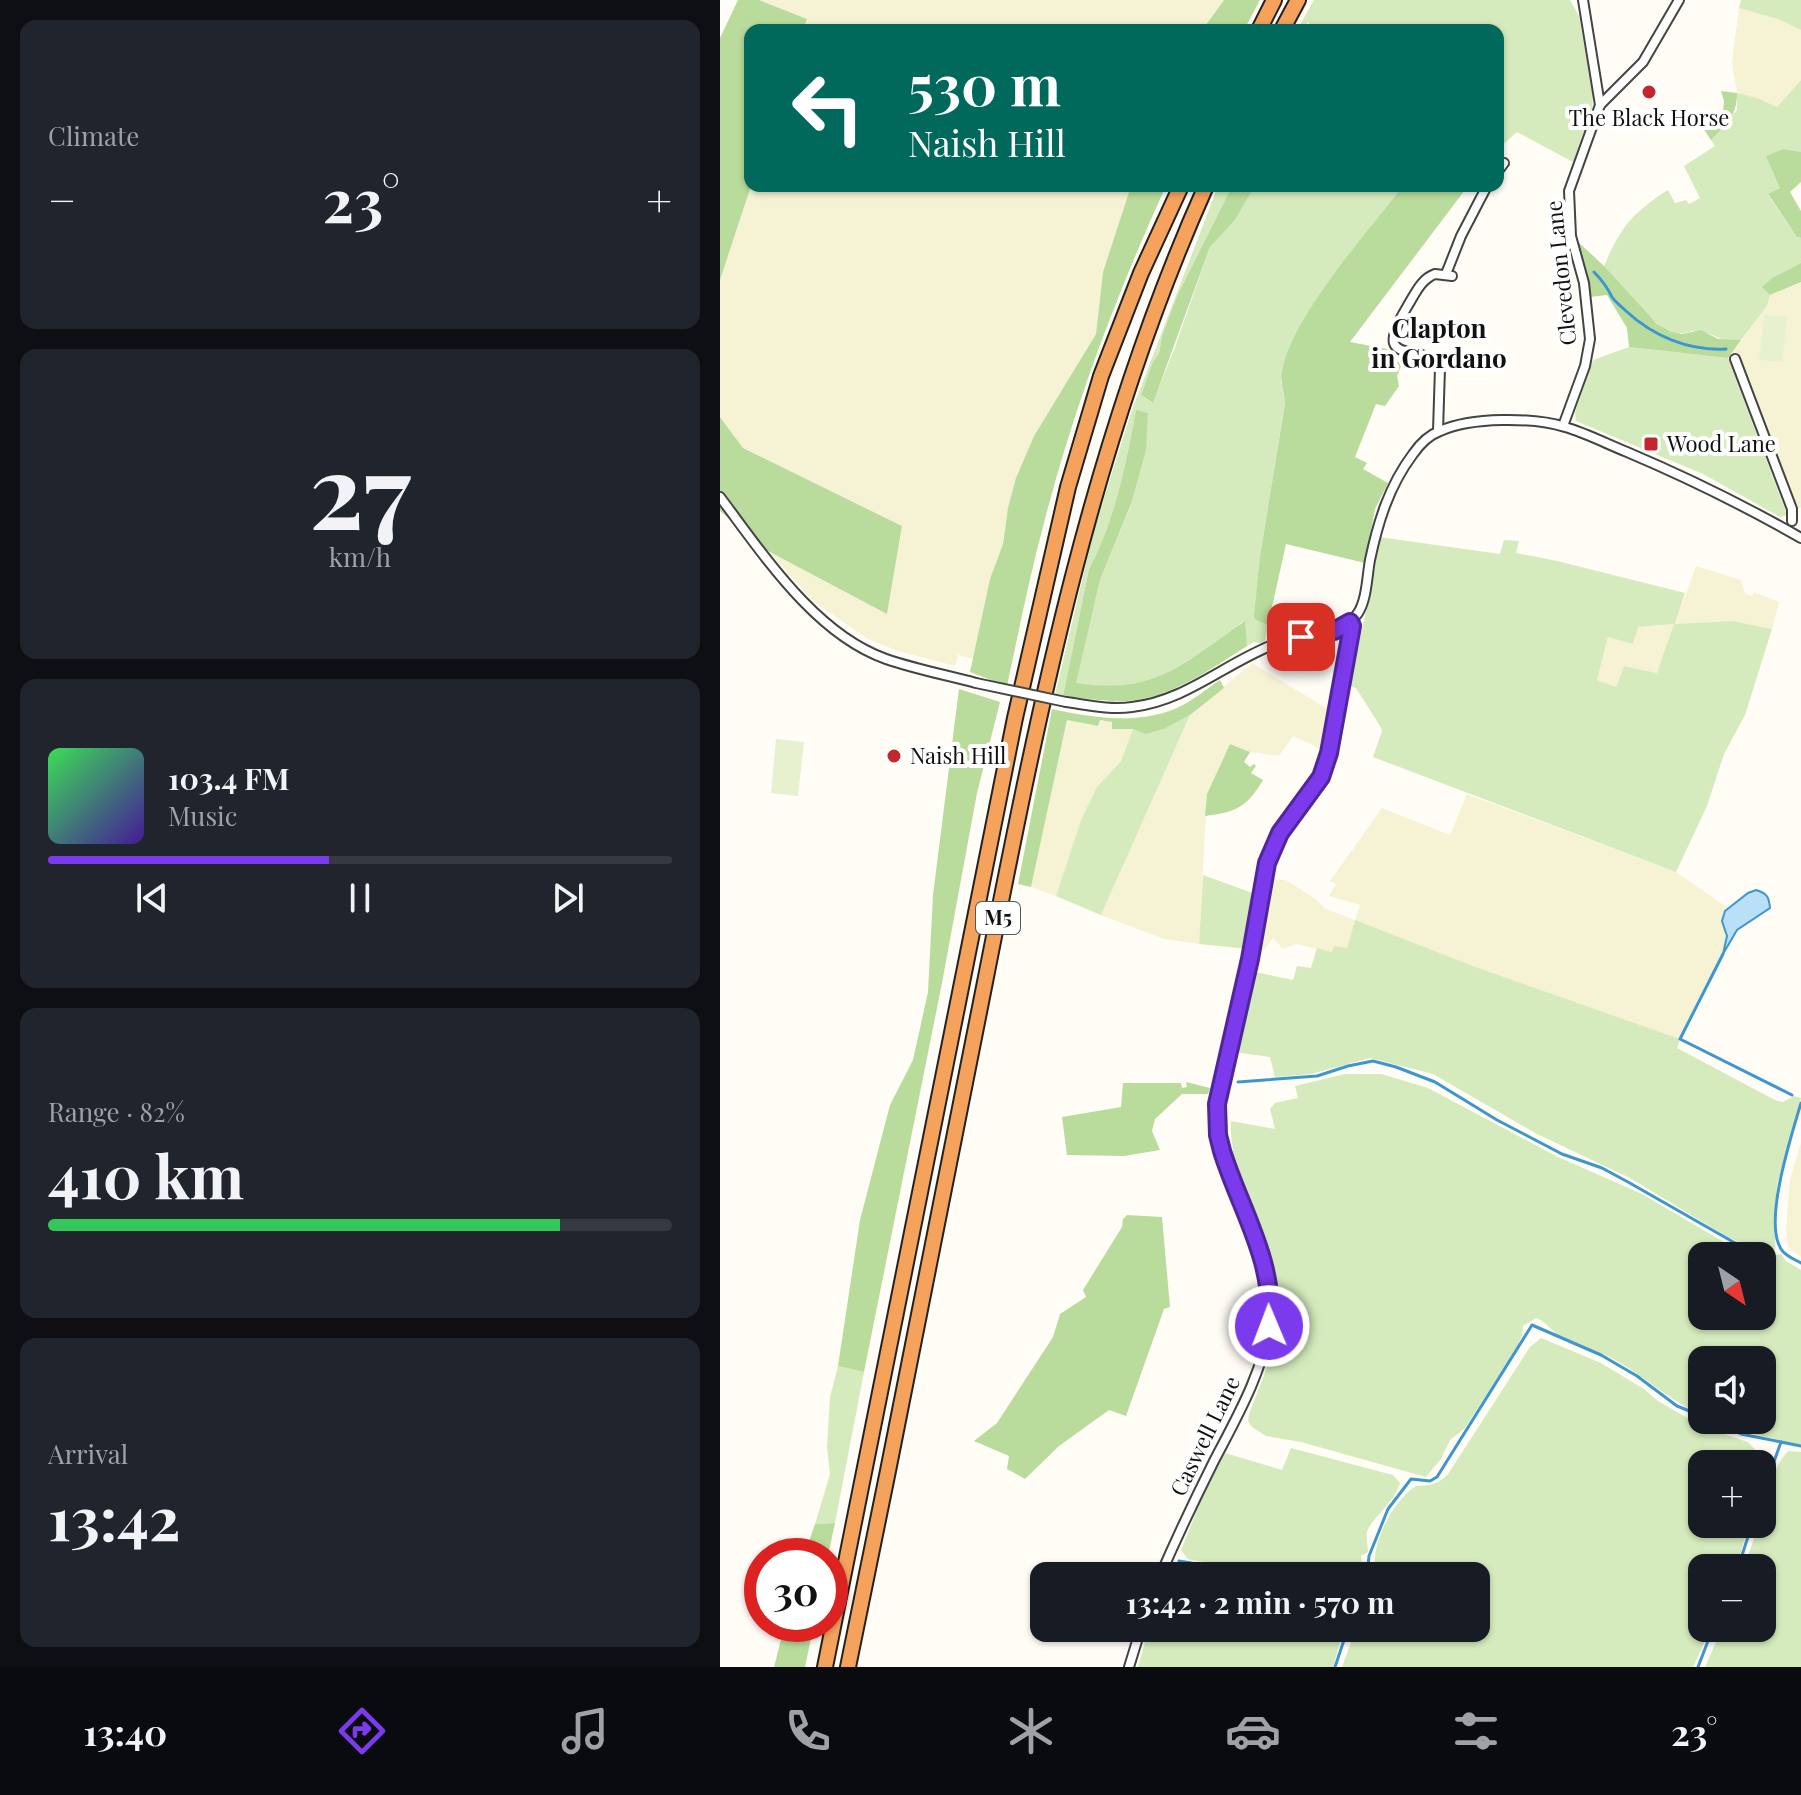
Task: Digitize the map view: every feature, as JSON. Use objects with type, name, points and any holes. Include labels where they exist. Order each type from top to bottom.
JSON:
[{"type":"highway","points":[[1262,24],[1274,0]]},
{"type":"highway","points":[[1285,24],[1298,0]]},
{"type":"highway","name":"M5","points":[[825,1667],[1015,718],[1068,487],[1101,376],[1141,273],[1178,192]]},
{"type":"highway","name":"M5","points":[[848,1667],[1052,654],[1079,544],[1115,426],[1159,300],[1204,192]]},
{"type":"street","points":[[1583,0],[1600,105]]},
{"type":"street","name":"Clevedon Lane","points":[[1563,426],[1585,366],[1590,339],[1585,291],[1571,236],[1568,199],[1600,105],[1643,62],[1679,0]]},
{"type":"street","points":[[1484,192],[1461,236],[1449,275],[1435,274],[1424,280],[1399,319],[1393,339],[1399,349],[1429,358],[1440,368],[1438,431],[1457,425],[1495,421],[1563,426],[1790,526],[1801,538]]},
{"type":"street","points":[[1735,359],[1792,509],[1790,526]]},
{"type":"street","name":"Caswell Lane","points":[[1166,1562],[1243,1405],[1269,1326],[1265,1269],[1224,1156],[1218,1135],[1217,1104],[1250,959],[1267,863],[1280,833],[1321,777],[1329,753],[1348,654],[1350,622],[1360,608],[1376,531],[1388,499],[1415,451],[1438,431]]},
{"type":"street","points":[[720,497],[761,551],[832,629],[855,644],[885,659],[1066,702],[1100,707],[1133,707],[1169,699],[1198,686],[1230,664],[1270,646],[1329,633],[1350,622]]},
{"type":"street","points":[[1790,526],[1801,514]]},
{"type":"street","points":[[1129,1667],[1137,1642]]},
{"type":"shaded area","points":[[759,0],[1224,0],[1206,24],[805,24],[807,19]]},
{"type":"shaded area","points":[[1739,8],[1778,19],[1801,30],[1801,80],[1777,107],[1737,93],[1732,63]]},
{"type":"shaded area","points":[[749,192],[1129,192],[1103,272],[1096,334],[1034,436],[1008,508],[1003,544],[990,579],[973,659],[958,655],[955,666],[898,651],[868,639],[814,602],[768,551],[887,614],[902,526],[743,448],[720,417],[720,280]]},
{"type":"shaded area","points":[[1801,282],[1801,507],[1787,515],[1728,358],[1767,306],[1770,295]]},
{"type":"shaded area","points":[[1696,566],[1741,580],[1745,593],[1752,596],[1754,592],[1779,602],[1772,629],[1733,621],[1657,673],[1624,666],[1616,687],[1597,680],[1608,637],[1638,627],[1675,624]]},
{"type":"shaded area","points":[[1252,663],[1331,711],[1325,751],[1293,736],[1279,756],[1250,752],[1230,744],[1207,794],[1199,944],[1164,939],[1101,915],[1190,715]]},
{"type":"shaded area","points":[[1067,720],[1097,726],[1100,720],[1112,722],[1112,729],[1133,729],[1121,761],[1098,786],[1081,820],[1056,896],[1031,887]]},
{"type":"shaded area","points":[[1467,794],[1676,872],[1728,908],[1722,920],[1727,936],[1723,954],[1680,1039],[1355,921],[1347,948],[1333,952],[1296,944],[1283,949],[1273,938],[1263,951],[1253,951],[1269,879],[1286,880],[1324,908],[1355,920],[1360,905],[1329,896],[1336,884],[1330,881],[1382,808],[1450,835]]},
{"type":"shaded area","points":[[1801,1143],[1801,1257],[1788,1247],[1786,1230],[1790,1179]]},
{"type":"green space","points":[[738,0],[759,0],[807,19],[805,24],[744,24],[744,192],[749,192],[720,280],[720,38]]},
{"type":"green space","points":[[1224,0],[1260,0],[1247,24],[1206,24]]},
{"type":"green space","points":[[1314,0],[1570,0],[1579,16],[1593,97],[1573,162],[1517,132],[1504,144],[1504,24],[1309,24],[1308,21],[1300,24]]},
{"type":"green space","points":[[1741,0],[1801,0],[1801,30],[1778,19],[1739,8]]},
{"type":"green space","points":[[1801,80],[1801,152],[1784,149],[1780,188],[1768,195],[1797,237],[1801,238],[1801,263],[1772,278],[1763,287],[1770,295],[1767,306],[1741,340],[1722,339],[1698,331],[1669,331],[1638,306],[1604,266],[1616,241],[1636,214],[1668,190],[1675,203],[1686,200],[1689,204],[1700,198],[1684,166],[1715,146],[1711,140],[1737,110],[1737,93],[1777,107]]},
{"type":"green space","points":[[1721,91],[1737,93],[1735,108],[1711,140],[1703,128],[1723,112]]},
{"type":"green space","points":[[1784,149],[1801,152],[1801,182],[1790,192],[1801,211],[1801,238],[1797,237],[1768,194],[1780,188],[1766,156]]},
{"type":"green space","points":[[1129,192],[1163,192],[1114,308],[1070,434],[1040,540],[1007,686],[970,672],[990,579],[1003,544],[1016,478],[1034,436],[1096,334],[1103,272]]},
{"type":"green space","points":[[1216,192],[1229,192],[1177,296],[1162,336],[1159,353],[1141,395],[1152,403],[1210,247],[1235,220],[1251,192],[1398,192],[1337,272],[1281,381],[1285,402],[1260,556],[1256,620],[1268,625],[1264,644],[1254,642],[1247,646],[1244,621],[1185,662],[1154,678],[1114,687],[1075,683],[1100,580],[1131,505],[1136,410],[1113,511],[1089,569],[1063,696],[1055,695],[1094,530],[1132,410]]},
{"type":"green space","points":[[1229,192],[1251,192],[1235,220],[1210,247],[1153,403],[1141,395],[1159,353],[1177,296]]},
{"type":"green space","points":[[1398,192],[1463,192],[1350,342],[1387,349],[1392,358],[1402,364],[1397,376],[1399,386],[1385,406],[1376,404],[1355,457],[1367,463],[1363,469],[1388,483],[1375,509],[1365,563],[1286,544],[1268,625],[1254,617],[1260,556],[1285,403],[1282,376],[1288,350],[1300,326],[1333,276]]},
{"type":"green space","points":[[1576,240],[1657,324],[1682,334],[1701,330],[1718,339],[1741,340],[1728,358],[1629,347],[1627,328],[1607,295],[1590,297]]},
{"type":"green space","points":[[1801,263],[1801,282],[1770,295],[1762,287],[1772,278]]},
{"type":"green space","points":[[1764,315],[1787,317],[1782,362],[1759,360]]},
{"type":"green space","points":[[1629,347],[1728,358],[1787,515],[1780,517],[1703,474],[1576,421],[1575,412],[1593,360]]},
{"type":"green space","points":[[1136,410],[1148,413],[1146,450],[1131,504],[1100,580],[1076,683],[1127,685],[1148,680],[1185,663],[1245,621],[1247,646],[1190,681],[1143,699],[1111,701],[1063,696],[1089,569],[1113,511]]},
{"type":"green space","points":[[720,417],[743,448],[902,526],[887,614],[768,551],[720,511]]},
{"type":"green space","points":[[1379,537],[1500,554],[1504,540],[1519,541],[1516,553],[1685,593],[1675,624],[1733,621],[1772,629],[1745,715],[1724,754],[1707,806],[1676,872],[1373,757],[1382,731],[1356,688],[1349,686],[1370,594]],"holes":[[[1674,624],[1657,673],[1624,666],[1616,687],[1597,680],[1608,637],[1633,644],[1638,627]]]},
{"type":"green space","points":[[1220,680],[1224,688],[1190,715],[1166,728],[1146,734],[1133,729],[1112,729],[1112,722],[1100,720],[1098,726],[1067,720],[1031,887],[1018,884],[1052,709],[1101,717],[1151,716],[1183,705]]},
{"type":"green space","points":[[959,689],[1000,702],[977,793],[864,1372],[838,1366],[860,1220],[890,1105],[913,1060],[928,992],[933,895]]},
{"type":"green space","points":[[1190,715],[1101,915],[1056,896],[1081,820],[1097,787],[1121,761],[1133,729],[1166,728]]},
{"type":"green space","points":[[776,739],[804,742],[798,796],[771,793]]},
{"type":"green space","points":[[1230,744],[1250,752],[1244,762],[1250,767],[1254,764],[1256,766],[1251,773],[1263,780],[1239,807],[1205,816],[1207,794]]},
{"type":"green space","points":[[1203,875],[1255,894],[1248,949],[1199,944]]},
{"type":"green space","points":[[1355,920],[1473,966],[1680,1039],[1677,1048],[1775,1100],[1783,1102],[1794,1096],[1801,1098],[1777,1185],[1775,1242],[1740,1242],[1729,1238],[1630,1178],[1537,1134],[1433,1074],[1370,1058],[1311,1074],[1275,1077],[1270,1057],[1234,1052],[1250,971],[1293,980],[1297,966],[1311,968],[1317,948],[1332,952],[1334,946],[1347,948]]},
{"type":"green space","points":[[1345,1074],[1381,1074],[1428,1088],[1556,1156],[1642,1194],[1724,1242],[1688,1242],[1688,1330],[1776,1330],[1776,1255],[1781,1254],[1801,1270],[1801,1445],[1753,1434],[1776,1434],[1776,1346],[1688,1346],[1688,1408],[1617,1361],[1565,1340],[1536,1318],[1523,1326],[1517,1346],[1483,1400],[1464,1429],[1450,1440],[1441,1459],[1426,1477],[1301,1442],[1266,1436],[1252,1427],[1248,1421],[1249,1414],[1277,1330],[1277,1298],[1263,1240],[1232,1166],[1231,1121],[1275,1129],[1270,1109],[1275,1103],[1298,1098],[1295,1086]]},
{"type":"green space","points":[[1186,1082],[1210,1088],[1208,1094],[1182,1094],[1155,1119],[1152,1131],[1160,1150],[1124,1156],[1067,1155],[1062,1117],[1121,1107],[1123,1083],[1181,1083],[1182,1088],[1187,1087]]},
{"type":"green space","points":[[1127,1215],[1162,1217],[1170,1307],[1164,1309],[1126,1416],[1109,1410],[1059,1446],[1025,1479],[1007,1469],[1009,1456],[974,1441],[997,1423],[1053,1337],[1060,1314],[1086,1297],[1083,1290]]},
{"type":"green space","points":[[1541,1338],[1601,1363],[1688,1418],[1688,1434],[1723,1434],[1748,1442],[1755,1450],[1688,1450],[1688,1538],[1745,1538],[1740,1554],[1688,1554],[1688,1642],[1705,1642],[1693,1667],[1342,1667],[1351,1642],[1490,1642],[1490,1562],[1375,1562],[1376,1550],[1385,1523],[1409,1491],[1416,1486],[1434,1484],[1448,1474],[1530,1347]]},
{"type":"green space","points":[[838,1366],[864,1372],[835,1523],[815,1524],[830,1474],[827,1447],[830,1397]]},
{"type":"green space","points":[[1291,1448],[1393,1475],[1400,1483],[1367,1532],[1368,1552],[1361,1556],[1362,1562],[1204,1562],[1188,1559],[1181,1550],[1204,1493],[1225,1453],[1282,1470]]},
{"type":"green space","points":[[1789,1451],[1801,1452],[1801,1667],[1705,1667],[1716,1642],[1776,1642],[1776,1554],[1749,1554],[1754,1538],[1776,1538],[1776,1470]]},
{"type":"green space","points":[[835,1523],[832,1538],[810,1538],[815,1524]]},
{"type":"green space","points":[[780,1642],[810,1642],[805,1667],[774,1667]]},
{"type":"green space","points":[[1145,1642],[1340,1642],[1333,1667],[1138,1667]]},
{"type":"water","points":[[1756,890],[1767,896],[1770,908],[1737,930],[1723,954],[1727,936],[1722,921],[1725,911]]},
{"type":"waterway","points":[[1594,272],[1615,301],[1659,335],[1698,347],[1726,349]]},
{"type":"waterway","points":[[1723,954],[1680,1039],[1792,1095]]},
{"type":"waterway","points":[[1238,1082],[1317,1076],[1373,1061],[1396,1067],[1435,1082],[1497,1120],[1562,1154],[1602,1168],[1733,1242]]},
{"type":"waterway","points":[[1801,1103],[1781,1177],[1775,1219],[1781,1249],[1801,1263]]},
{"type":"waterway","points":[[1368,1562],[1388,1509],[1411,1479],[1430,1481],[1437,1477],[1532,1325],[1601,1355],[1688,1410]]},
{"type":"waterway","points":[[1741,1434],[1801,1446]]},
{"type":"waterway","points":[[1776,1456],[1781,1442]]},
{"type":"waterway","points":[[1742,1554],[1748,1538]]},
{"type":"waterway","points":[[1179,1561],[1185,1562]]},
{"type":"waterway","points":[[1335,1667],[1343,1642]]},
{"type":"waterway","points":[[1698,1667],[1708,1642]]},
{"type":"place","name":"The Black Horse","points":[[1649,92]]},
{"type":"place","name":"Wood Lane","points":[[1651,444]]},
{"type":"place","name":"Naish Hill","points":[[894,756]]},
{"type":"district","name":"Clapton in Gordano","points":[[1439,344]]},
{"type":"route","points":[[1269,1326],[1269,1289],[1265,1269],[1222,1151],[1217,1104],[1250,959],[1267,863],[1293,812],[1321,777],[1329,753],[1352,626],[1350,622],[1329,633],[1301,637]]}]
